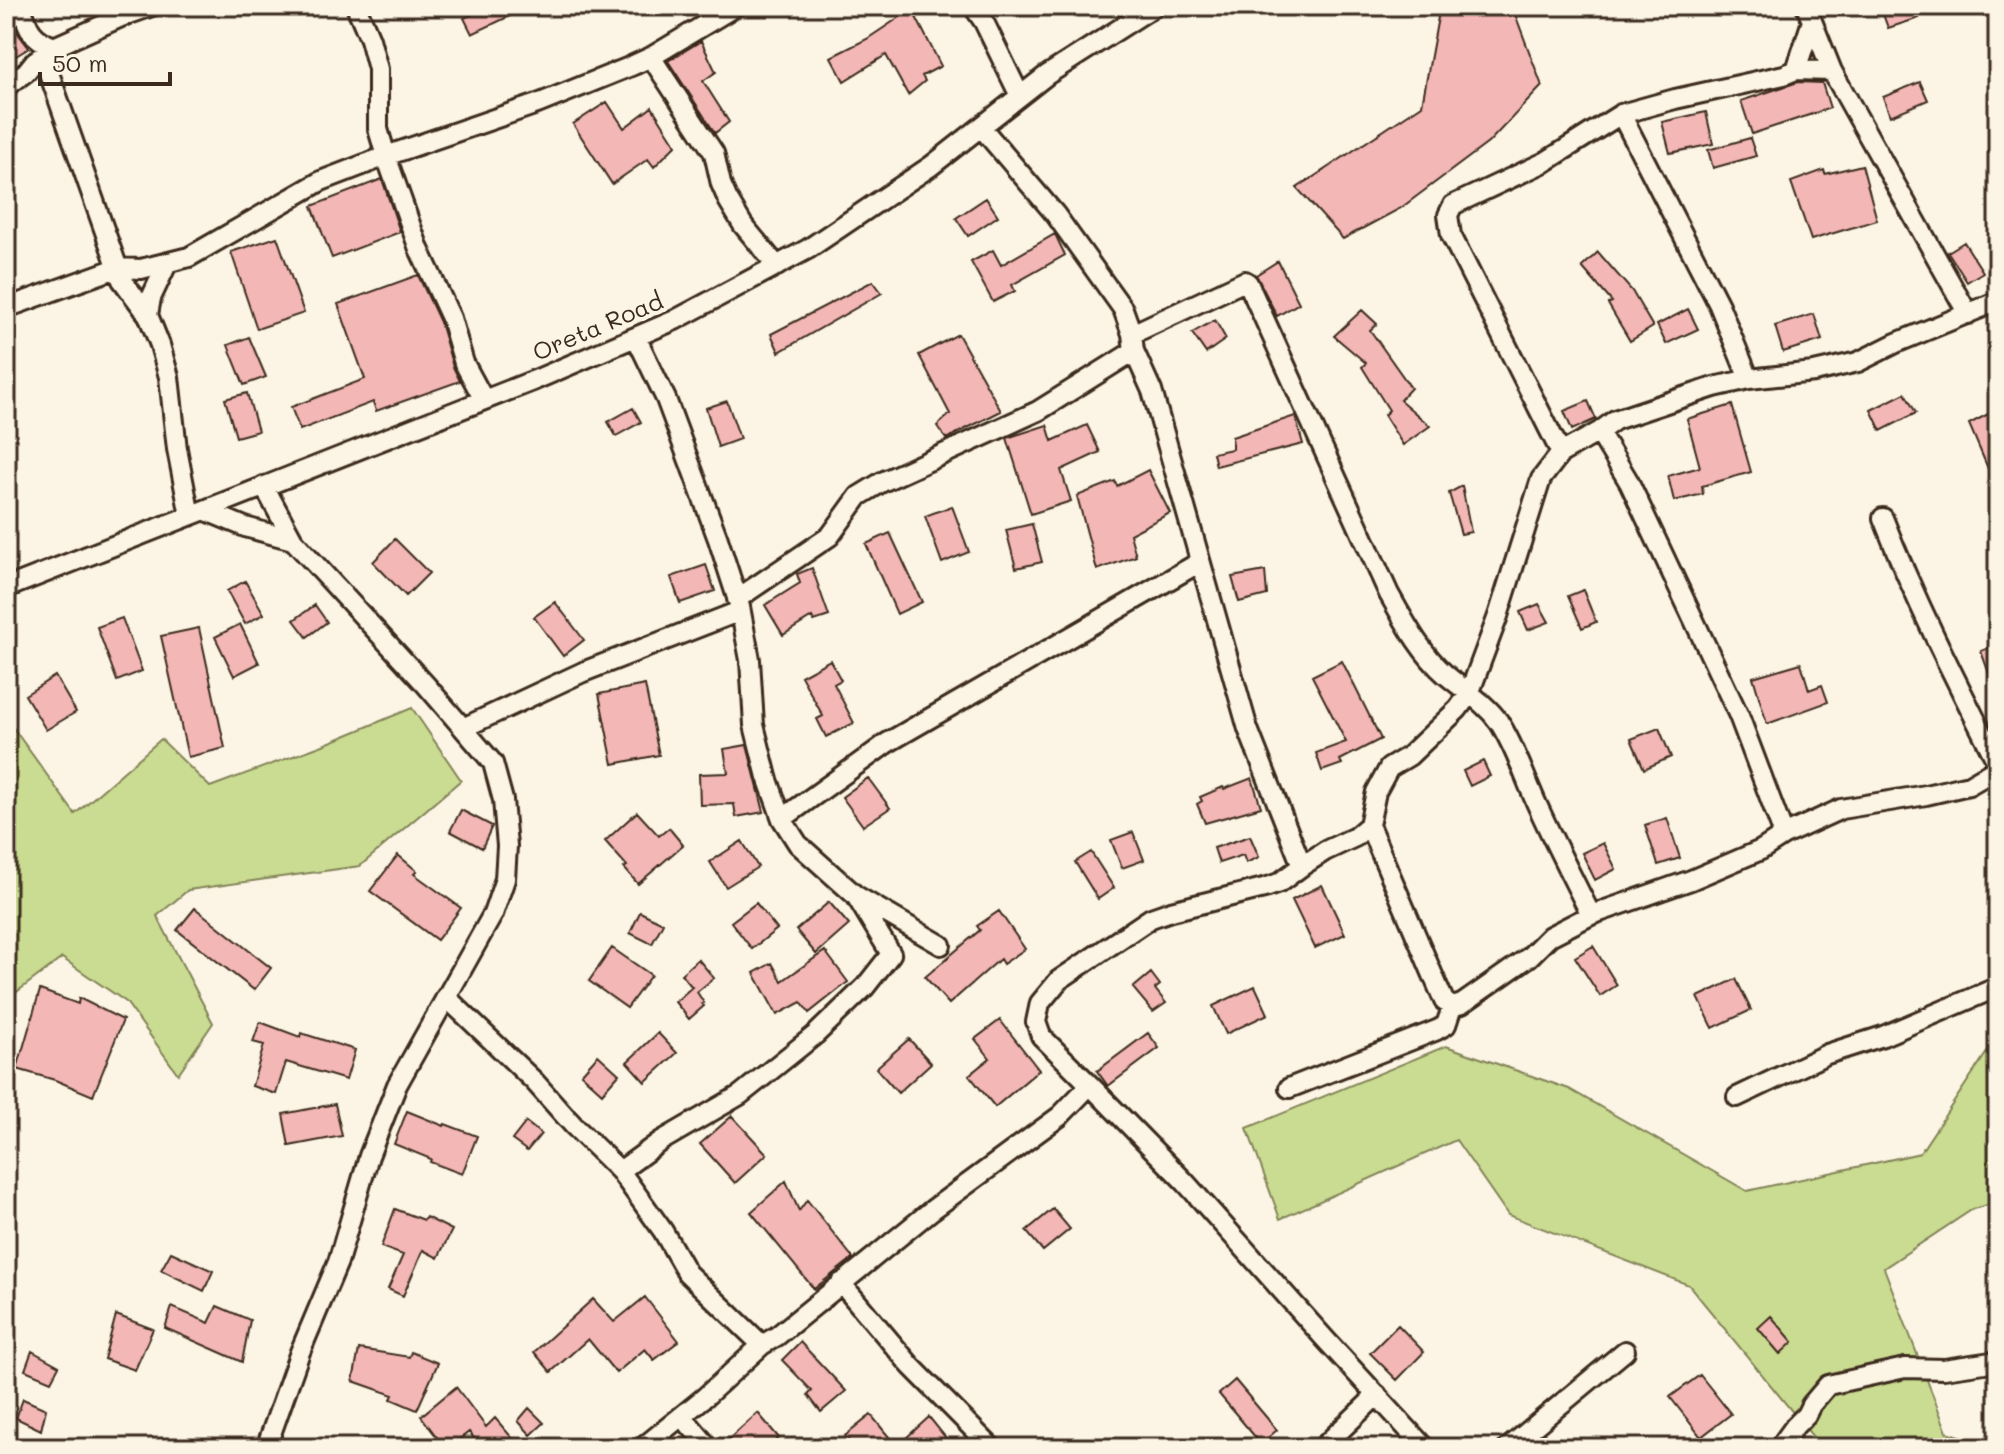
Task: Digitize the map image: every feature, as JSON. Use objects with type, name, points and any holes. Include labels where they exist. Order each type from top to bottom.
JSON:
[{"type":"street","points":[[21,6],[42,52],[117,268],[122,280],[148,315],[160,345],[169,377],[177,449],[197,513],[293,540]]},
{"type":"street","points":[[6,87],[26,72],[42,52],[152,6]]},
{"type":"street","points":[[356,6],[378,69],[378,129],[386,156],[419,249],[451,318],[464,363],[484,400]]},
{"type":"street","points":[[6,308],[117,268],[141,269],[189,257],[321,181],[540,103],[629,67],[736,6]]},
{"type":"street","points":[[973,6],[1020,96]]},
{"type":"street","name":"Oreta Road","points":[[6,588],[484,400],[675,320],[808,249],[931,166],[1047,75],[1155,6]]},
{"type":"street","points":[[1796,70],[1809,13]]},
{"type":"street","points":[[1809,13],[1832,71],[1968,314]]},
{"type":"street","points":[[651,57],[714,153],[721,184],[743,225],[777,266]]},
{"type":"street","points":[[1561,453],[1451,235],[1448,215],[1453,205],[1545,162],[1621,114],[1796,70],[1832,71]]},
{"type":"street","points":[[1621,114],[1719,305],[1749,379]]},
{"type":"street","points":[[981,127],[1055,214],[1123,309],[1152,391],[1248,729],[1302,866]]},
{"type":"street","points":[[148,315],[151,298],[167,264]]},
{"type":"street","points":[[463,728],[739,605],[830,536],[859,496],[882,482],[1038,411],[1133,343],[1245,281],[1389,594],[1425,652],[1443,672],[1488,707],[1510,741],[1591,915]]},
{"type":"street","points":[[1452,1007],[1444,1001],[1369,825],[1376,792],[1389,768],[1409,756],[1458,709],[1469,694],[1498,616],[1541,479],[1561,453],[1615,420],[1714,387],[1858,362],[1998,301]]},
{"type":"street","points":[[636,337],[666,399],[739,605],[750,660],[754,725],[782,819],[798,844],[855,895],[941,945]]},
{"type":"street","points":[[1599,432],[1643,509],[1739,716],[1784,835]]},
{"type":"street","points":[[264,486],[293,540],[493,763],[503,800],[507,846],[505,879],[493,914],[397,1085],[369,1156],[338,1262],[300,1352],[266,1448]]},
{"type":"street","points":[[1452,1007],[1462,1004],[1517,966],[1550,936],[1591,915],[1691,880],[1761,850],[1784,835],[1841,809],[1969,785],[1998,766],[1930,630],[1883,518]]},
{"type":"street","points":[[782,819],[887,743],[1200,562]]},
{"type":"street","points":[[1369,825],[1355,837],[1325,851],[1279,883],[1151,918],[1059,980],[1040,1003],[1036,1022],[1041,1036],[1185,1182],[1425,1448]]},
{"type":"street","points":[[620,1171],[661,1141],[740,1095],[815,1035],[865,987],[891,954],[855,895]]},
{"type":"street","points":[[1737,1097],[1827,1054],[1883,1036],[1998,987]]},
{"type":"street","points":[[446,997],[534,1081],[620,1171],[654,1217],[687,1273],[762,1345]]},
{"type":"street","points":[[1289,1088],[1437,1030],[1446,1025],[1452,1007]]},
{"type":"street","points":[[642,1448],[762,1345],[932,1210],[1060,1116],[1090,1085]]},
{"type":"street","points":[[841,1283],[911,1366],[992,1448]]},
{"type":"street","points":[[1508,1448],[1625,1351]]},
{"type":"street","points":[[1779,1448],[1828,1385],[1905,1368],[1944,1369],[1998,1361]]},
{"type":"street","points":[[1322,1448],[1377,1395]]},
{"type":"street","points":[[682,1416],[709,1448]]},
{"type":"green space","points":[[412,708],[461,780],[360,866],[188,890],[157,916],[213,1023],[178,1074],[126,1002],[62,958],[6,1000],[6,718],[75,814],[161,739],[210,787]]},
{"type":"green space","points":[[1446,1046],[1569,1089],[1747,1191],[1920,1153],[1991,1046],[1998,1046],[1998,1202],[1973,1209],[1884,1268],[1947,1432],[1998,1448],[1822,1448],[1689,1285],[1508,1215],[1456,1140],[1280,1219],[1247,1128]]},
{"type":"building","points":[[6,6],[9,6],[17,32],[29,48],[6,62]]},
{"type":"building","points":[[489,6],[506,6],[510,16],[472,34],[464,18]]},
{"type":"building","points":[[1440,6],[1512,6],[1542,86],[1488,143],[1401,208],[1343,239],[1297,188],[1422,105]]},
{"type":"building","points":[[1880,6],[1916,6],[1919,18],[1888,28]]},
{"type":"building","points":[[912,9],[941,66],[922,76],[925,81],[908,95],[886,55],[844,81],[831,57],[867,39]]},
{"type":"building","points":[[701,41],[716,72],[703,81],[729,122],[715,133],[668,61]]},
{"type":"building","points":[[1798,82],[1822,83],[1830,108],[1752,134],[1741,101]]},
{"type":"building","points":[[1920,82],[1928,100],[1890,116],[1883,97]]},
{"type":"building","points":[[607,102],[624,128],[652,107],[676,145],[654,167],[648,159],[612,184],[573,124]]},
{"type":"building","points":[[1706,112],[1713,144],[1670,153],[1662,122]]},
{"type":"building","points":[[1750,138],[1756,156],[1713,168],[1708,150]]},
{"type":"building","points":[[1862,165],[1877,220],[1811,240],[1791,182],[1824,170],[1825,174]]},
{"type":"building","points":[[382,179],[400,232],[332,258],[312,206]]},
{"type":"building","points":[[986,198],[998,216],[968,236],[956,218]]},
{"type":"building","points":[[1055,234],[1065,255],[1012,285],[1015,291],[993,302],[971,262],[993,250],[1001,265]]},
{"type":"building","points":[[277,237],[304,313],[257,329],[231,252]]},
{"type":"building","points":[[1964,242],[1983,272],[1967,282],[1948,252]]},
{"type":"building","points":[[1598,252],[1632,291],[1653,327],[1630,341],[1608,304],[1612,302],[1582,267]]},
{"type":"building","points":[[1278,261],[1299,303],[1277,316],[1256,275]]},
{"type":"building","points":[[418,275],[440,322],[460,381],[376,411],[373,402],[300,430],[291,407],[365,379],[338,304]]},
{"type":"building","points":[[873,281],[882,293],[779,352],[771,334]]},
{"type":"building","points":[[1688,309],[1698,329],[1666,344],[1657,325]]},
{"type":"building","points":[[1362,310],[1377,324],[1370,330],[1411,388],[1400,400],[1430,426],[1403,445],[1384,415],[1389,410],[1362,367],[1366,363],[1334,336]]},
{"type":"building","points":[[1814,314],[1822,340],[1783,352],[1775,326]]},
{"type":"building","points":[[1215,320],[1226,339],[1206,353],[1192,333]]},
{"type":"building","points":[[958,334],[1001,411],[946,439],[937,426],[950,414],[919,355]]},
{"type":"building","points":[[249,337],[266,377],[244,385],[228,345]]},
{"type":"building","points":[[247,393],[258,431],[236,437],[225,399]]},
{"type":"building","points":[[1905,393],[1916,413],[1881,431],[1871,410]]},
{"type":"building","points":[[727,401],[740,439],[718,447],[706,408]]},
{"type":"building","points":[[1588,401],[1596,419],[1572,430],[1564,411]]},
{"type":"building","points":[[1732,405],[1751,472],[1702,486],[1703,494],[1674,501],[1668,476],[1700,467],[1687,419]]},
{"type":"building","points":[[633,408],[641,422],[616,436],[608,422]]},
{"type":"building","points":[[1998,409],[1998,492],[1969,424]]},
{"type":"building","points":[[1295,416],[1303,444],[1216,466],[1213,453],[1232,449],[1232,437]]},
{"type":"building","points":[[1047,425],[1052,441],[1087,425],[1100,452],[1061,470],[1071,501],[1031,514],[1007,438]]},
{"type":"building","points":[[1148,470],[1170,513],[1130,534],[1136,556],[1097,570],[1077,496],[1115,481],[1117,486]]},
{"type":"building","points":[[1462,486],[1471,532],[1461,534],[1449,493]]},
{"type":"building","points":[[952,506],[969,552],[942,563],[925,516]]},
{"type":"building","points":[[1032,524],[1042,562],[1016,568],[1006,530]]},
{"type":"building","points":[[890,533],[922,602],[897,614],[866,544]]},
{"type":"building","points":[[395,539],[429,573],[406,596],[373,562]]},
{"type":"building","points":[[706,565],[715,591],[680,603],[671,577]]},
{"type":"building","points":[[812,568],[829,616],[814,621],[812,617],[783,635],[765,605],[800,583],[797,574]]},
{"type":"building","points":[[1265,571],[1267,595],[1239,602],[1232,577]]},
{"type":"building","points":[[245,581],[264,614],[245,624],[227,591]]},
{"type":"building","points":[[1583,590],[1596,622],[1582,628],[1568,596]]},
{"type":"building","points":[[555,602],[584,640],[563,656],[534,617]]},
{"type":"building","points":[[1539,604],[1549,622],[1528,630],[1520,612]]},
{"type":"building","points":[[315,605],[327,622],[307,637],[294,620]]},
{"type":"building","points":[[122,618],[142,671],[117,681],[97,627]]},
{"type":"building","points":[[240,624],[259,663],[234,676],[215,637]]},
{"type":"building","points":[[199,628],[225,748],[188,757],[161,636]]},
{"type":"building","points":[[1998,644],[1998,693],[1996,693],[1981,651]]},
{"type":"building","points":[[830,660],[841,680],[834,684],[854,723],[826,737],[817,719],[823,716],[801,676]]},
{"type":"building","points":[[1342,661],[1381,739],[1340,760],[1342,764],[1322,771],[1316,753],[1346,742],[1312,676]]},
{"type":"building","points":[[1801,663],[1809,690],[1822,685],[1828,702],[1767,724],[1753,677]]},
{"type":"building","points":[[55,676],[76,712],[46,730],[25,695]]},
{"type":"building","points":[[645,685],[659,755],[613,764],[599,694]]},
{"type":"building","points":[[1659,728],[1671,757],[1644,769],[1631,739]]},
{"type":"building","points":[[747,745],[764,812],[736,817],[734,804],[700,805],[699,774],[728,773],[724,749]]},
{"type":"building","points":[[1483,761],[1490,776],[1470,786],[1463,771]]},
{"type":"building","points":[[868,778],[890,808],[863,826],[842,797]]},
{"type":"building","points":[[1252,778],[1261,807],[1205,823],[1197,804],[1202,801],[1200,797]]},
{"type":"building","points":[[461,810],[492,826],[482,848],[450,831]]},
{"type":"building","points":[[637,812],[659,836],[669,828],[683,845],[638,884],[605,841]]},
{"type":"building","points":[[1667,818],[1680,858],[1658,865],[1645,825]]},
{"type":"building","points":[[1133,832],[1144,860],[1122,868],[1111,840]]},
{"type":"building","points":[[1250,836],[1259,857],[1246,863],[1243,855],[1219,863],[1214,848]]},
{"type":"building","points":[[742,841],[758,867],[726,887],[710,862]]},
{"type":"building","points":[[1603,843],[1616,869],[1595,880],[1582,853]]},
{"type":"building","points":[[1091,852],[1114,888],[1098,899],[1075,862]]},
{"type":"building","points":[[398,855],[417,871],[414,874],[461,908],[437,940],[370,891]]},
{"type":"building","points":[[1322,885],[1345,934],[1315,948],[1292,900]]},
{"type":"building","points":[[829,902],[849,925],[816,954],[796,930]]},
{"type":"building","points":[[756,903],[777,929],[752,949],[731,922]]},
{"type":"building","points":[[195,908],[271,968],[254,990],[177,930]]},
{"type":"building","points":[[999,911],[1025,949],[1003,964],[1000,959],[949,1004],[925,977],[980,930],[977,926]]},
{"type":"building","points":[[640,912],[663,923],[652,944],[630,933]]},
{"type":"building","points":[[1593,946],[1617,985],[1600,996],[1575,957]]},
{"type":"building","points":[[612,948],[651,975],[627,1008],[589,981]]},
{"type":"building","points":[[825,951],[848,982],[809,1013],[801,1002],[777,1015],[754,973],[772,963],[782,981]]},
{"type":"building","points":[[698,959],[714,978],[697,992],[704,1006],[689,1019],[675,1002],[692,987],[681,974]]},
{"type":"building","points":[[1151,973],[1160,985],[1155,989],[1166,1003],[1153,1012],[1133,988]]},
{"type":"building","points":[[1736,979],[1751,1010],[1713,1028],[1698,997]]},
{"type":"building","points":[[1255,986],[1268,1014],[1226,1034],[1213,1006]]},
{"type":"building","points":[[40,990],[78,1004],[79,998],[123,1020],[93,1096],[17,1069]]},
{"type":"building","points":[[1000,1020],[1039,1070],[995,1107],[969,1075],[990,1058],[975,1039]]},
{"type":"building","points":[[260,1022],[300,1037],[301,1033],[355,1050],[346,1080],[286,1062],[276,1094],[252,1086],[264,1045],[253,1042]]},
{"type":"building","points":[[658,1033],[677,1053],[645,1082],[627,1062]]},
{"type":"building","points":[[1148,1033],[1159,1048],[1108,1086],[1097,1071]]},
{"type":"building","points":[[909,1039],[931,1063],[898,1093],[876,1068]]},
{"type":"building","points":[[598,1055],[619,1074],[602,1093],[581,1074]]},
{"type":"building","points":[[335,1104],[342,1136],[289,1146],[283,1114]]},
{"type":"building","points":[[407,1111],[477,1136],[462,1174],[394,1144]]},
{"type":"building","points":[[732,1116],[767,1154],[735,1183],[700,1144]]},
{"type":"building","points":[[526,1122],[541,1134],[527,1151],[512,1140]]},
{"type":"building","points":[[786,1181],[799,1211],[807,1200],[853,1258],[814,1289],[751,1212]]},
{"type":"building","points":[[395,1209],[424,1220],[426,1217],[452,1230],[438,1258],[423,1250],[403,1296],[388,1289],[403,1255],[381,1247]]},
{"type":"building","points":[[1053,1209],[1070,1229],[1043,1251],[1026,1231]]},
{"type":"building","points":[[171,1252],[213,1271],[204,1291],[161,1270]]},
{"type":"building","points":[[645,1297],[679,1341],[654,1360],[645,1349],[616,1373],[588,1339],[551,1372],[534,1352],[593,1299],[614,1322]]},
{"type":"building","points":[[217,1306],[250,1320],[242,1362],[165,1328],[172,1307],[209,1323]]},
{"type":"building","points":[[116,1315],[153,1329],[135,1370],[104,1359]]},
{"type":"building","points":[[1771,1316],[1793,1342],[1780,1354],[1758,1328]]},
{"type":"building","points":[[1398,1325],[1424,1352],[1397,1380],[1370,1353]]},
{"type":"building","points":[[800,1342],[846,1391],[821,1412],[808,1395],[812,1391],[782,1360]]},
{"type":"building","points":[[359,1349],[409,1357],[411,1352],[438,1363],[417,1410],[391,1399],[393,1395],[353,1381]]},
{"type":"building","points":[[32,1351],[59,1366],[51,1381],[25,1370]]},
{"type":"building","points":[[1700,1375],[1731,1414],[1701,1437],[1670,1397]]},
{"type":"building","points":[[1235,1380],[1277,1430],[1261,1444],[1219,1394]]},
{"type":"building","points":[[456,1387],[486,1427],[495,1418],[513,1439],[504,1448],[482,1448],[469,1432],[445,1448],[421,1416]]},
{"type":"building","points":[[23,1399],[46,1409],[41,1430],[16,1418]]},
{"type":"building","points":[[529,1408],[544,1423],[531,1435],[518,1421]]},
{"type":"building","points":[[758,1413],[779,1438],[768,1448],[721,1448],[721,1446]]},
{"type":"building","points":[[871,1415],[898,1448],[855,1448],[845,1436]]},
{"type":"building","points":[[929,1417],[946,1438],[934,1448],[915,1448],[906,1438]]}]
